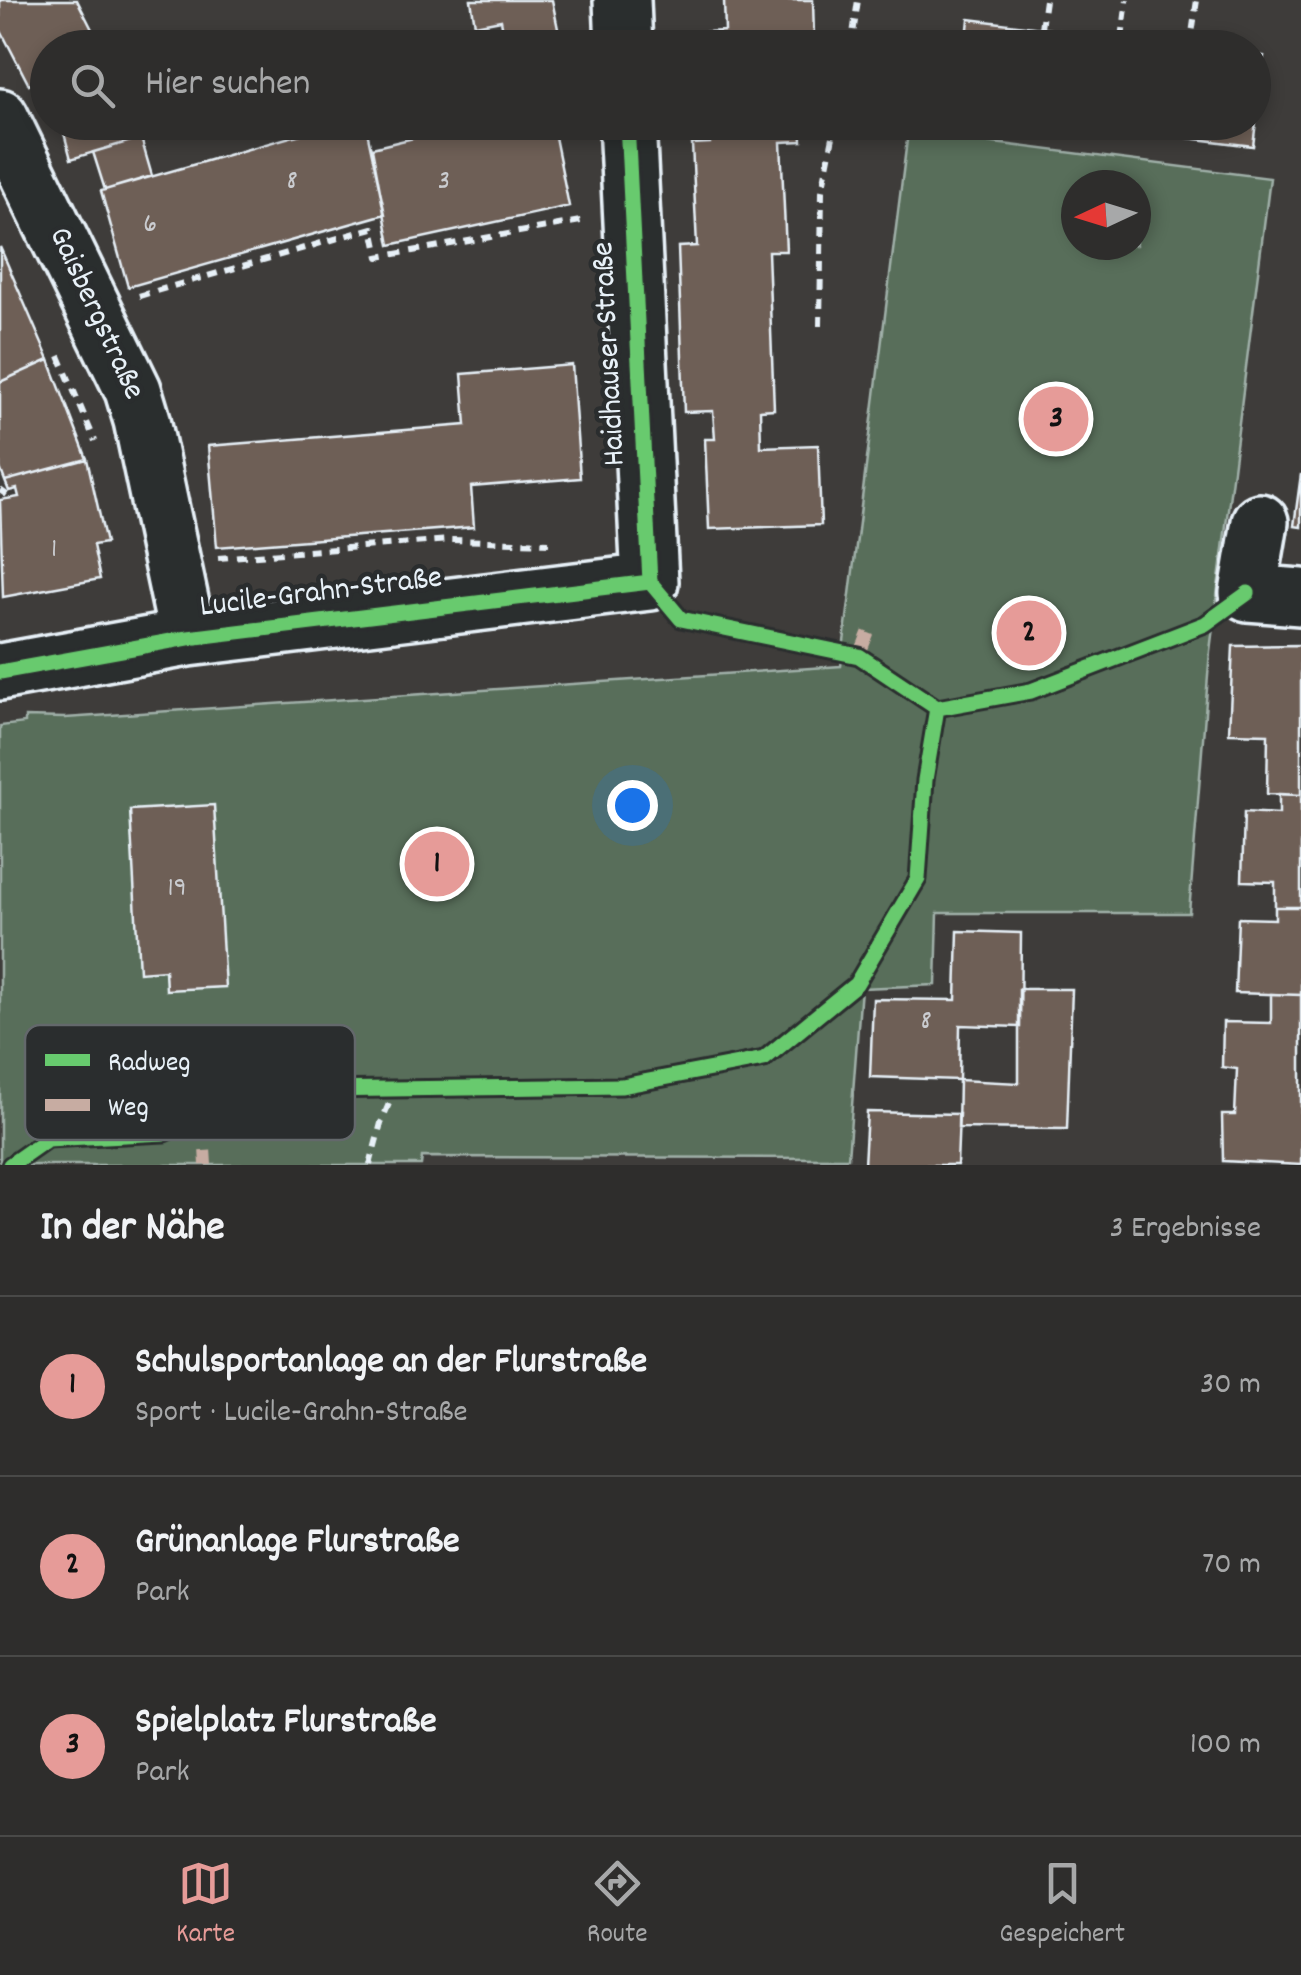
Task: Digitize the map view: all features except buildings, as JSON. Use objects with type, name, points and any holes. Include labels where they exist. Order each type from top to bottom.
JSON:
[{"type":"street","points":[[622,0],[623,30]]},
{"type":"street","name":"Gaisbergstraße","points":[[0,117],[133,390],[188,638]]},
{"type":"street","name":"Haidhauser Straße","points":[[629,140],[650,582]]},
{"type":"street","points":[[1260,522],[1248,593],[1301,597]]},
{"type":"street","name":"Lucile-Grahn-Straße","points":[[0,672],[188,638],[650,582]]},
{"type":"path","points":[[854,30],[858,0]]},
{"type":"path","points":[[1041,28],[1045,0]]},
{"type":"path","points":[[1123,30],[1126,0]]},
{"type":"path","points":[[1193,30],[1197,0]]},
{"type":"path","points":[[820,326],[822,192],[832,140]]},
{"type":"path","points":[[94,309],[373,228],[380,257],[632,212]]},
{"type":"path","points":[[56,348],[98,450]]},
{"type":"path","points":[[172,562],[451,540],[550,544]]},
{"type":"path","points":[[370,1165],[394,1089]]},
{"type":"green space","points":[[907,140],[971,140],[1270,178],[1210,651],[1189,913],[938,913],[936,985],[861,988],[848,1158],[422,1157],[421,1165],[0,1165],[0,726],[25,723],[25,717],[65,718],[841,666]]},
{"type":"marked path","points":[[859,656],[869,631]]},
{"type":"marked path","points":[[205,1140],[206,1165]]},
{"type":"cycle path","points":[[628,140],[650,582]]},
{"type":"cycle path","points":[[650,582],[681,619],[859,656],[937,708],[1031,691],[1205,624],[1248,593]]},
{"type":"cycle path","points":[[0,672],[188,638],[650,582]]},
{"type":"cycle path","points":[[355,1089],[622,1086],[764,1059],[856,984],[918,879],[925,780],[937,708]]},
{"type":"cycle path","points":[[10,1165],[46,1140]]},
{"type":"place","name":"Spielplatz Flurstraße","points":[[1056,419]]},
{"type":"place","name":"Grünanlage Flurstraße","points":[[1029,633]]},
{"type":"place","name":"Schulsportanlage an der Flurstraße","points":[[437,864]]}]
